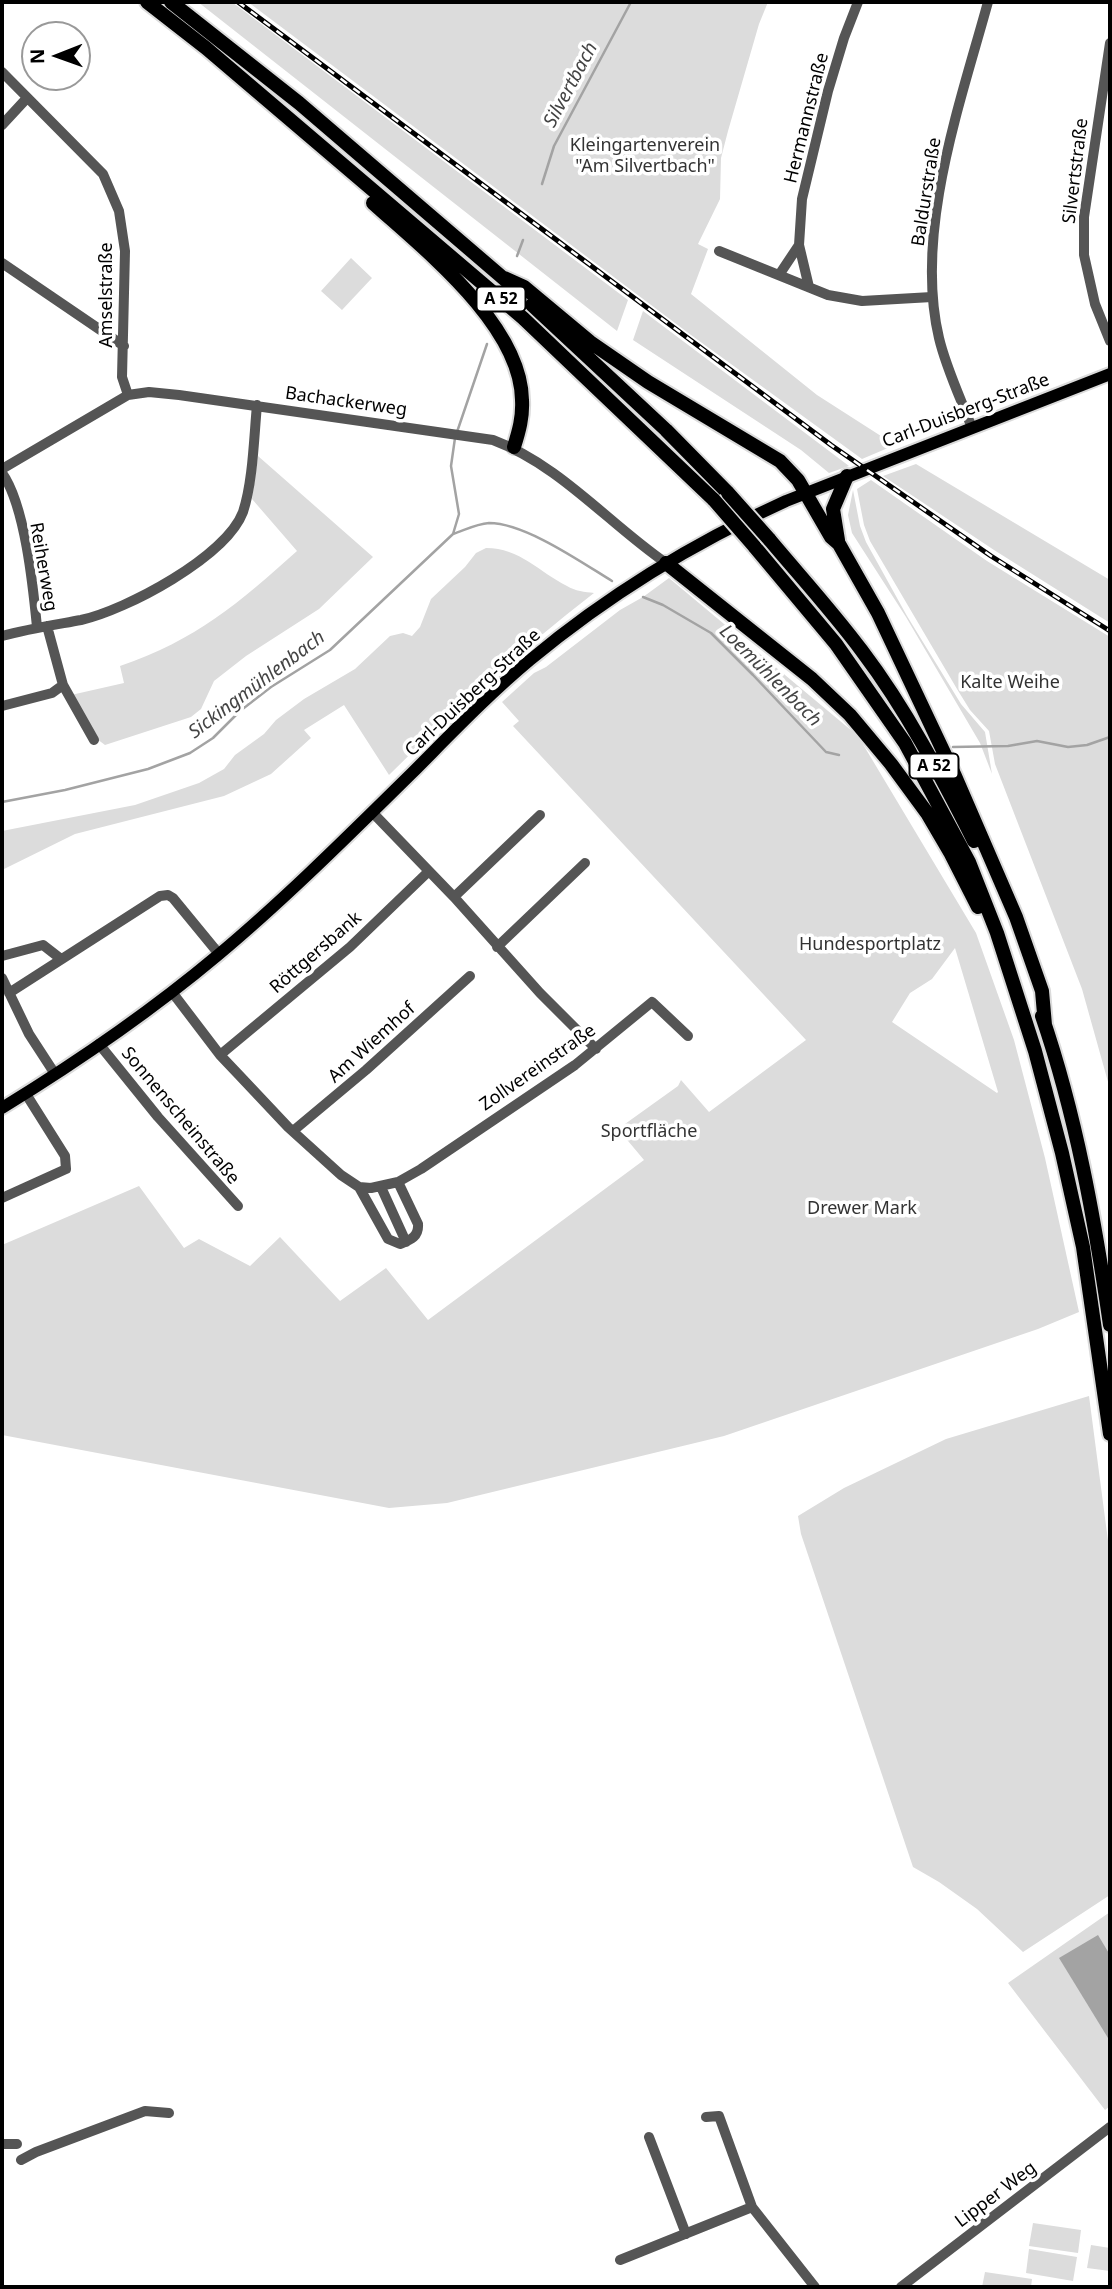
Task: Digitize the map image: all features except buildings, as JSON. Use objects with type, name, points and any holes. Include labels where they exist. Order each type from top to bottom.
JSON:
[{"type":"highway","name":"A 52","points":[[148,2],[523,318],[714,500],[836,644],[905,743],[969,862],[997,933],[1035,1051],[1083,1247],[1110,1434]]},
{"type":"highway","name":"A 52","points":[[171,2],[299,103],[504,278],[666,430],[769,539],[863,652],[905,715],[944,782],[979,850],[1009,920],[1066,1096],[1081,1160],[1110,1325]]},
{"type":"highway","points":[[277,109],[291,128],[450,272],[499,332],[510,352],[521,389],[522,420],[514,447]]},
{"type":"highway","points":[[504,278],[524,287],[590,342],[648,382],[780,461],[793,473],[831,537],[839,544],[878,613],[956,776],[1016,917],[1042,990],[1045,1025]]},
{"type":"highway","points":[[839,544],[834,509],[847,476]]},
{"type":"highway","points":[[666,563],[792,663],[850,715],[927,813],[982,917],[997,933]]},
{"type":"main road","name":"Carl-Duisberg-Straße","points":[[2,1108],[99,1044],[172,992],[219,954],[372,812],[486,699],[588,614],[666,563],[742,521],[847,476],[1110,374]]},
{"type":"street","name":"Hermannstraße","points":[[808,287],[799,245],[802,199],[828,91],[858,2]]},
{"type":"street","name":"Baldurstraße","points":[[972,428],[939,339],[932,297],[933,244],[940,187],[953,128],[988,2]]},
{"type":"street","name":"Silvertstraße","points":[[1110,43],[1084,217],[1084,255],[1095,304],[1110,341]]},
{"type":"street","name":"Amselstraße","points":[[2,72],[103,174],[120,211],[125,251],[122,377],[128,395]]},
{"type":"street","points":[[2,125],[27,98]]},
{"type":"street","name":"Hermannstraße","points":[[779,275],[799,245]]},
{"type":"street","points":[[719,250],[828,295],[862,301],[932,297]]},
{"type":"street","points":[[2,263],[124,346]]},
{"type":"street","name":"Bachackerweg","points":[[2,471],[128,395],[149,392],[257,405],[472,436],[514,447],[548,469],[666,563]]},
{"type":"street","points":[[2,636],[82,619],[108,610],[166,584],[230,534],[243,512],[257,405]]},
{"type":"street","name":"Reiherweg","points":[[2,471],[8,482],[25,539],[42,626],[63,685],[94,740]]},
{"type":"street","points":[[2,706],[52,693],[63,685]]},
{"type":"street","points":[[372,812],[596,1049]]},
{"type":"street","points":[[454,897],[540,816]]},
{"type":"street","points":[[497,947],[585,863]]},
{"type":"street","name":"Röttgersbank","points":[[220,1055],[350,947],[428,872]]},
{"type":"street","points":[[9,993],[160,897],[168,895],[219,954]]},
{"type":"street","points":[[2,956],[43,946],[61,959]]},
{"type":"street","name":"Am Wiemhof","points":[[293,1131],[366,1070],[470,976]]},
{"type":"street","points":[[2,978],[29,1034],[55,1074]]},
{"type":"street","points":[[172,992],[220,1055],[293,1131],[341,1175],[359,1187],[388,1239],[400,1244],[416,1236],[418,1224],[398,1182]]},
{"type":"street","name":"Zollvereinstraße","points":[[359,1187],[381,1187],[398,1182],[442,1155],[596,1049],[652,1002],[688,1036]]},
{"type":"street","name":"Sonnenscheinstraße","points":[[99,1044],[158,1117],[238,1206]]},
{"type":"street","points":[[2,1198],[66,1169],[65,1156],[26,1094]]},
{"type":"street","points":[[381,1187],[406,1242]]},
{"type":"street","points":[[21,2160],[145,2111],[169,2113]]},
{"type":"street","points":[[706,2118],[719,2116],[752,2207],[815,2287]]},
{"type":"street","name":"Lipper Weg","points":[[901,2287],[1110,2127]]},
{"type":"street","points":[[649,2137],[685,2234]]},
{"type":"street","points":[[2,2144],[17,2144]]},
{"type":"street","points":[[620,2260],[752,2207]]},
{"type":"green space","points":[[198,2],[232,2],[628,300],[617,331]]},
{"type":"green space","name":"Kleingartenverein \"Am Silvertbach\"","points":[[248,2],[768,2],[759,24],[721,158],[720,199],[698,244],[708,249],[691,294],[817,395],[895,445],[862,459],[691,335]]},
{"type":"green space","points":[[351,258],[372,278],[342,310],[321,291]]},
{"type":"green space","points":[[643,311],[849,466],[829,473],[801,450],[633,340]]},
{"type":"green space","points":[[258,456],[373,557],[319,609],[246,656],[214,681],[201,709],[191,717],[105,745],[97,739],[71,695],[124,683],[120,666],[147,656],[194,632],[236,603],[297,551],[252,499]]},
{"type":"green space","points":[[916,464],[1110,580],[1110,623],[883,476]]},
{"type":"green space","name":"Kalte Weihe","points":[[871,480],[987,561],[1110,637],[1110,1089],[1082,989],[995,764],[989,731],[970,710],[870,541],[857,489]]},
{"type":"green space","points":[[853,490],[866,542],[961,704],[985,732],[992,774],[980,743],[906,617],[852,533],[848,515]]},
{"type":"green space","points":[[486,548],[519,556],[570,588],[594,593],[489,681],[389,775],[344,705],[304,730],[311,738],[271,774],[224,796],[75,834],[2,870],[2,831],[135,805],[199,783],[224,769],[235,755],[264,734],[276,720],[304,699],[355,669],[390,636],[403,633],[412,636],[420,627],[431,599],[476,553]]},
{"type":"green space","name":"Drewer Mark","points":[[669,578],[858,736],[976,933],[1014,1040],[1045,1158],[1079,1312],[1038,1329],[724,1436],[447,1503],[389,1508],[2,1435],[2,1245],[139,1186],[184,1248],[199,1239],[250,1266],[280,1237],[340,1301],[386,1268],[428,1320],[644,1160],[618,1129],[678,1086],[681,1080],[709,1112],[806,1040],[513,726],[519,721],[502,702],[534,673],[546,667],[620,610]],"holes":[[[955,948],[998,1092],[892,1022],[910,993],[932,979]]]},
{"type":"green space","points":[[1089,1396],[1110,1556],[1110,1895],[1023,1952],[977,1909],[913,1867],[801,1534],[798,1516],[844,1488],[946,1439]]},
{"type":"green space","points":[[1110,1912],[1110,2106],[1105,2110],[1008,1983]]},
{"type":"green space","points":[[1033,2223],[1081,2230],[1078,2253],[1029,2246]]},
{"type":"green space","points":[[1091,2245],[1110,2248],[1110,2271],[1087,2268]]},
{"type":"green space","points":[[1029,2249],[1077,2257],[1073,2281],[1026,2273]]},
{"type":"green space","points":[[985,2272],[1032,2279],[1031,2287],[982,2287]]},
{"type":"shaded area","points":[[1098,1935],[1110,1955],[1108,2038],[1059,1958]]},
{"type":"waterway","name":"Silvertbach","points":[[542,184],[554,146],[631,2]]},
{"type":"waterway","name":"Silvertbach","points":[[517,256],[523,240]]},
{"type":"waterway","name":"Silvertbach","points":[[457,432],[487,344]]},
{"type":"waterway","name":"Silvertbach","points":[[453,534],[459,514],[451,466],[455,438]]},
{"type":"waterway","name":"Sickingmühlenbach","points":[[2,802],[65,790],[148,769],[190,753],[213,738],[240,711],[271,687],[330,650],[453,534],[471,527],[489,523],[519,529],[569,554],[612,581]]},
{"type":"waterway","name":"Loemühlenbach","points":[[643,597],[663,605],[711,633],[826,752],[839,755]]},
{"type":"waterway","name":"Loemühlenbach","points":[[953,747],[1008,746],[1037,741],[1068,747],[1087,745],[1110,737]]},
{"type":"railway","points":[[238,2],[831,445],[991,556],[1110,631]]},
{"type":"park label","name":"Hundesportplatz","points":[[870,945]]},
{"type":"park label","name":"Sportfläche","points":[[649,1132]]}]
